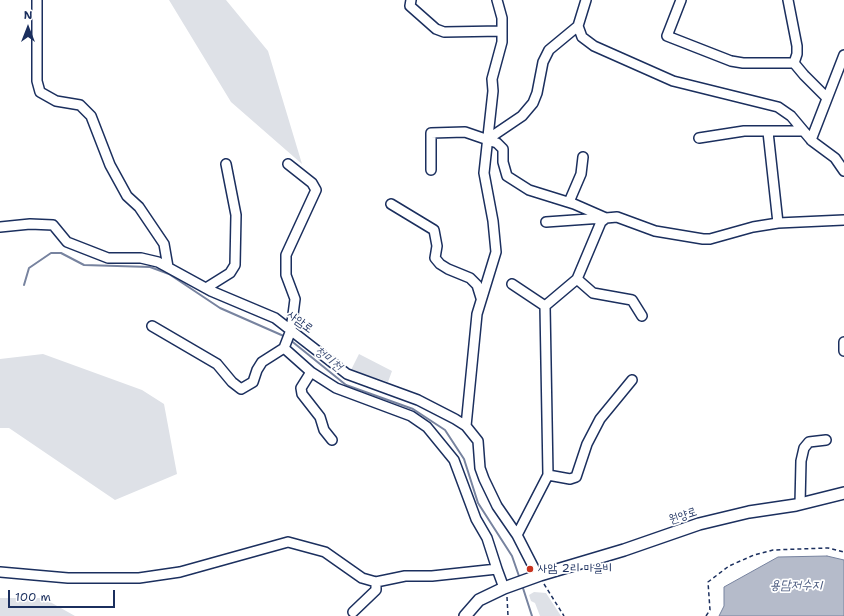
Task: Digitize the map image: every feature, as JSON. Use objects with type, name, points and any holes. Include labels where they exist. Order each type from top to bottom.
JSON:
[{"type":"main road","name":"원양로","points":[[505,587],[624,550],[699,524],[750,512],[800,504],[844,493]]},
{"type":"main road","points":[[465,616],[479,600],[505,587]]},
{"type":"street","points":[[37,0],[37,82],[40,92],[56,101],[80,105],[91,116],[110,165],[127,196],[139,207],[164,244],[168,267]]},
{"type":"street","points":[[411,0],[410,6],[436,29],[444,32],[502,31]]},
{"type":"street","points":[[466,426],[477,314],[481,298],[493,268],[496,252],[493,221],[484,173],[492,79],[502,42],[502,18],[497,0]]},
{"type":"street","points":[[488,139],[522,116],[533,103],[537,93],[543,62],[549,50],[578,26],[586,0]]},
{"type":"street","points":[[681,0],[667,36],[731,61],[743,63],[794,62]]},
{"type":"street","points":[[788,0],[797,46],[797,54],[794,62]]},
{"type":"street","points":[[578,26],[582,37],[594,46],[672,81],[778,107],[791,116],[811,140],[835,158],[844,171]]},
{"type":"street","points":[[811,140],[826,97],[844,55]]},
{"type":"street","points":[[794,62],[804,75],[826,97]]},
{"type":"street","points":[[699,138],[744,131],[802,131]]},
{"type":"street","points":[[431,170],[431,133],[464,132],[488,139],[503,148],[502,162],[507,176],[529,190],[569,202],[606,218]]},
{"type":"street","points":[[768,132],[778,223]]},
{"type":"street","points":[[569,202],[581,174],[583,157]]},
{"type":"street","points":[[206,288],[230,273],[234,265],[236,215],[226,164]]},
{"type":"street","points":[[152,326],[218,364],[232,382],[241,389],[253,382],[256,370],[262,362],[284,348],[291,330],[295,299],[286,275],[286,255],[306,215],[316,188],[288,164]]},
{"type":"street","points":[[391,204],[434,230],[437,246],[435,258],[440,264],[448,269],[470,278],[477,285],[481,298]]},
{"type":"street","points":[[545,306],[577,279],[601,222],[606,218]]},
{"type":"street","points":[[546,222],[617,218],[655,231],[710,239],[753,227],[778,223],[844,220]]},
{"type":"street","name":"사암로","points":[[0,227],[30,224],[53,225],[67,242],[108,258],[141,258],[158,262],[206,288],[274,318],[347,374],[418,400],[436,408],[466,426],[478,441],[480,468],[484,479],[497,506],[517,535],[537,576]]},
{"type":"street","points":[[577,279],[593,293],[632,300],[642,316]]},
{"type":"street","points":[[512,284],[545,306]]},
{"type":"street","points":[[517,535],[548,475],[545,306]]},
{"type":"street","points":[[844,342],[844,351]]},
{"type":"street","points":[[284,348],[311,372],[336,388],[410,416],[428,427],[454,460],[476,519],[487,538],[497,569],[505,587]]},
{"type":"street","points":[[311,372],[301,388],[302,394],[320,417],[324,430],[332,440]]},
{"type":"street","points":[[548,475],[570,479],[576,477],[587,444],[600,419],[632,380]]},
{"type":"street","points":[[800,504],[800,462],[804,448],[809,442],[826,440]]},
{"type":"street","points":[[0,572],[68,578],[140,578],[180,572],[288,542],[325,552],[338,559],[362,578],[376,582],[405,576],[432,576],[497,569]]},
{"type":"street","points":[[353,612],[376,590],[376,582]]},
{"type":"path","points":[[706,616],[710,610],[708,582],[729,566],[754,555],[773,550],[828,548],[844,552]]},
{"type":"path","points":[[537,576],[564,616]]},
{"type":"path","points":[[505,587],[508,616]]},
{"type":"shaded area","points":[[169,0],[226,0],[268,51],[302,164],[231,102]]},
{"type":"shaded area","points":[[43,354],[142,390],[164,404],[177,474],[115,500],[9,428],[0,428],[0,359]]},
{"type":"shaded area","points":[[359,354],[392,371],[388,382],[351,370]]},
{"type":"shaded area","points":[[534,592],[546,593],[561,616],[540,616],[535,603],[531,601],[529,595]]},
{"type":"shaded area","points":[[0,598],[43,598],[75,616],[0,616]]},
{"type":"water","name":"용담저수지","points":[[827,556],[844,560],[844,616],[719,616],[724,606],[724,587],[778,557]]},
{"type":"waterway","name":"청미천","points":[[24,285],[29,268],[51,253],[61,253],[84,265],[150,267],[169,274],[220,308],[286,337]]},
{"type":"waterway","name":"청미천","points":[[289,339],[346,385],[413,409],[445,430],[464,459],[478,503],[512,556],[520,579]]},
{"type":"waterway","name":"청미천","points":[[522,585],[532,616]]},
{"type":"place","name":"사암 2리 마을비","points":[[530,569]]}]
